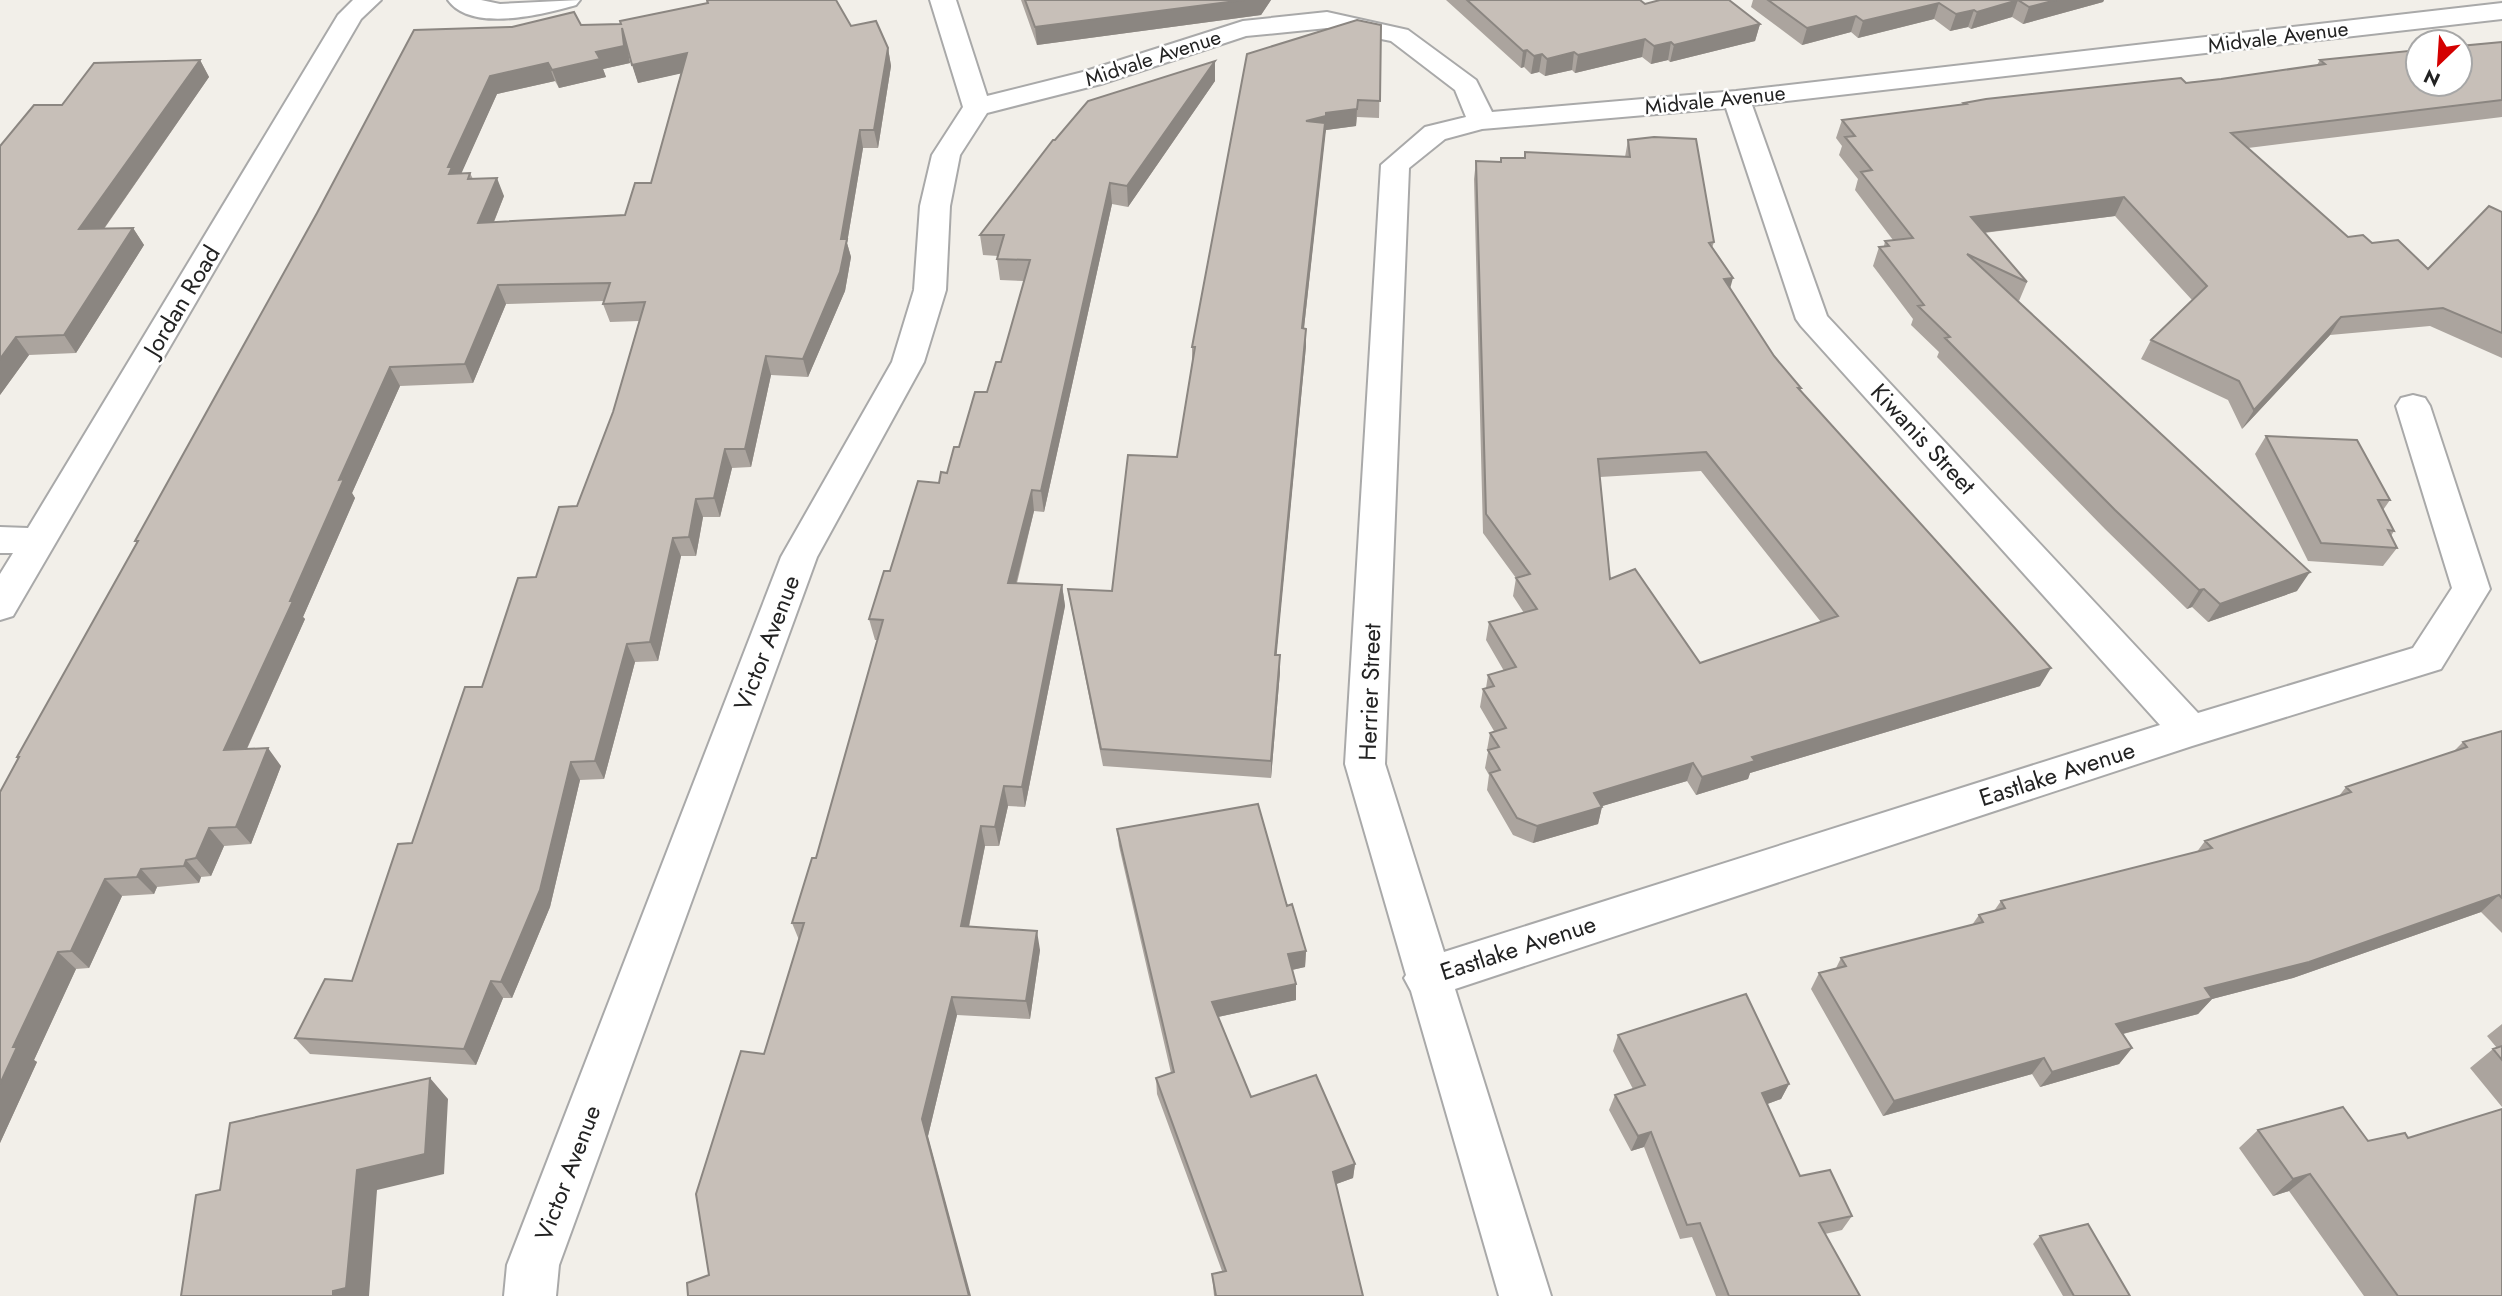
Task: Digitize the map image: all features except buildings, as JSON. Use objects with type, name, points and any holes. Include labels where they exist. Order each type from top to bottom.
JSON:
[{"type":"street","name":"Jordan Road","points":[[0,606],[351,15],[369,0]]},
{"type":"street","points":[[460,0],[495,12],[534,10],[567,0]]},
{"type":"street","points":[[943,0],[977,107]]},
{"type":"street","name":"Midvale Avenue","points":[[977,107],[1092,78],[1243,29],[1327,20],[1398,35],[1467,86],[1482,121],[1736,99],[2502,11]]},
{"type":"street","name":"Kiwanis Street","points":[[1736,99],[1747,123],[1812,318],[2190,731]]},
{"type":"street","name":"Victor Avenue","points":[[530,1296],[533,1265],[799,557],[908,362],[930,290],[935,206],[946,155],[977,107]]},
{"type":"street","name":"Herrier Street","points":[[1482,121],[1435,133],[1395,165],[1365,764],[1427,978],[1525,1296]]},
{"type":"street","name":"Eastlake Avenue","points":[[1427,978],[2190,731],[2427,659],[2471,589],[2413,406]]},
{"type":"street","points":[[0,540],[40,541]]}]
